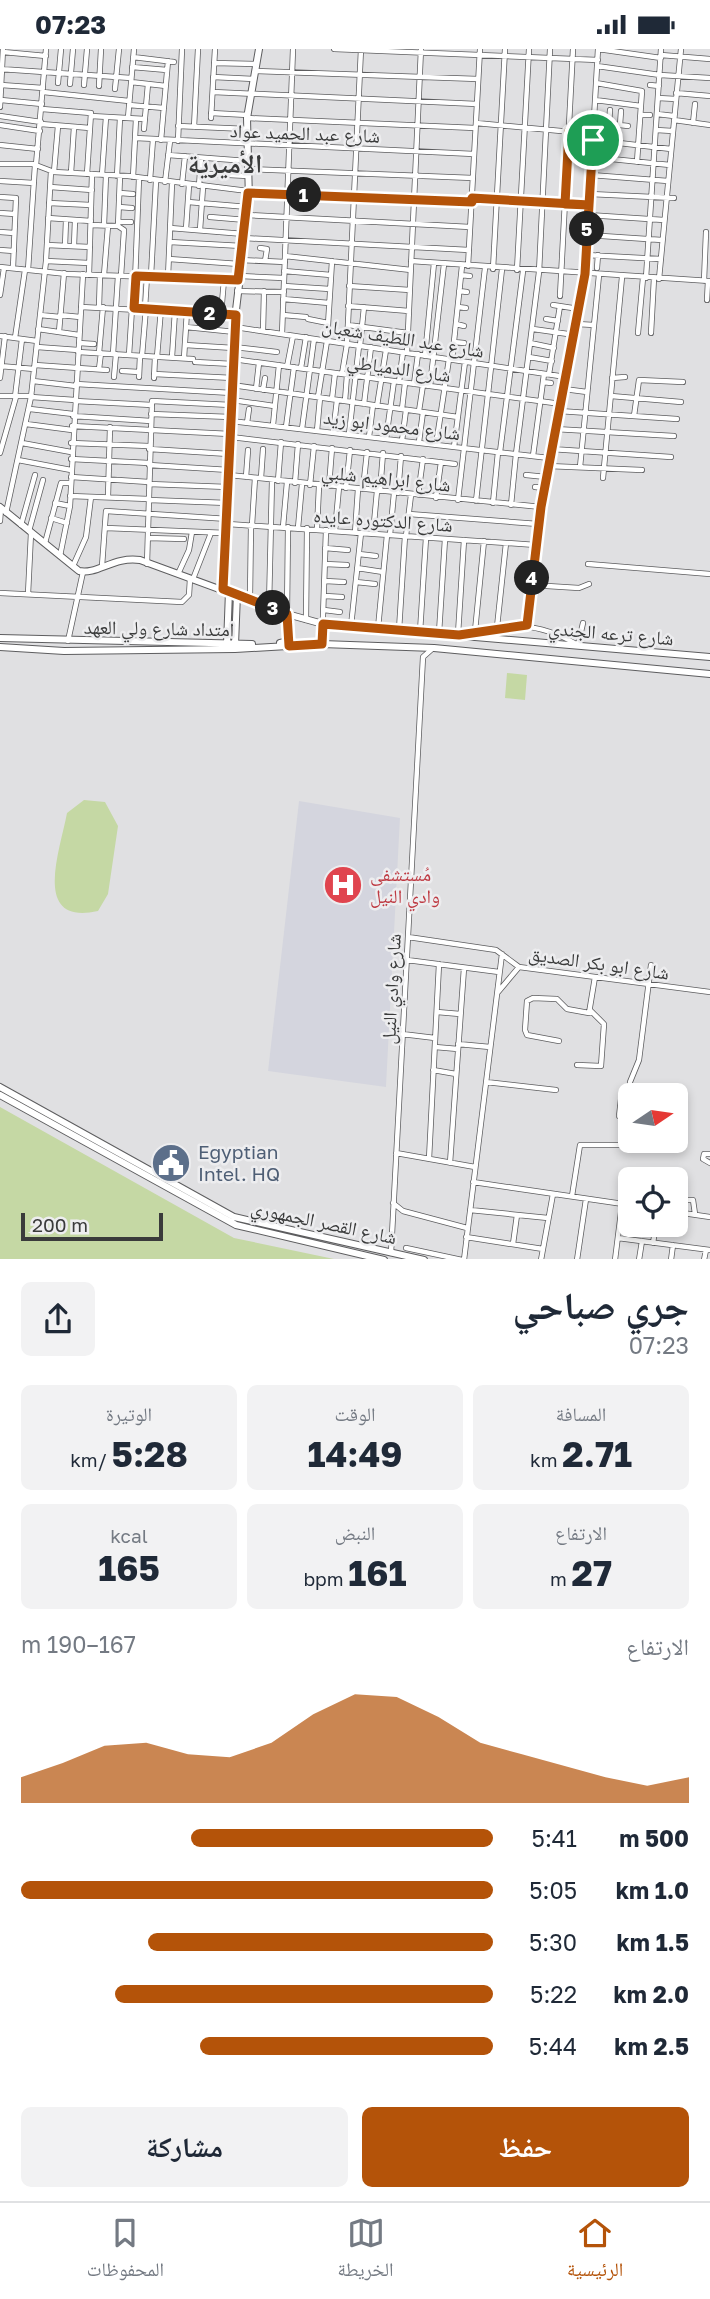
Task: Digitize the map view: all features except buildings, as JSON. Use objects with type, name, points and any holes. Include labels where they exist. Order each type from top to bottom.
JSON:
[{"type":"main road","points":[[233,646],[226,590],[233,361],[239,262],[247,214],[248,116],[259,49]]},
{"type":"main road","points":[[2,509],[83,572]]},
{"type":"main road","name":"شارع ترعه الجندي","points":[[83,572],[127,558],[323,624],[710,657]]},
{"type":"main road","points":[[233,646],[237,594]]},
{"type":"main road","points":[[287,614],[289,644]]},
{"type":"main road","name":"امتداد شارع ولي العهد","points":[[0,638],[233,646]]},
{"type":"main road","name":"شارع ترعه الجندي","points":[[233,646],[322,644],[434,648],[710,674]]},
{"type":"main road","name":"امتداد شارع ولي العهد","points":[[0,647],[64,651],[233,646]]},
{"type":"main road","points":[[602,664],[604,649]]},
{"type":"main road","name":"شارع القصر الجمهوري","points":[[0,1087],[160,1180],[222,1220],[249,1230],[384,1259]]},
{"type":"main road","name":"شارع القصر الجمهوري","points":[[0,1095],[160,1180]]},
{"type":"main road","name":"شارع القصر الجمهوري","points":[[171,1187],[251,1223],[424,1259]]},
{"type":"street","points":[[15,338],[26,270],[46,49]]},
{"type":"street","points":[[58,83],[61,49]]},
{"type":"street","points":[[70,84],[73,49]]},
{"type":"street","points":[[84,85],[87,49]]},
{"type":"street","points":[[99,86],[101,49]]},
{"type":"street","points":[[115,89],[119,49]]},
{"type":"street","points":[[128,118],[134,49]]},
{"type":"street","points":[[178,141],[182,49]]},
{"type":"street","points":[[194,127],[198,49]]},
{"type":"street","points":[[215,49],[211,115],[418,126],[501,125],[593,134]]},
{"type":"street","points":[[282,334],[293,49]]},
{"type":"street","points":[[334,49],[505,52],[572,58],[660,75],[710,78]]},
{"type":"street","points":[[345,401],[344,374],[361,49]]},
{"type":"street","points":[[493,503],[511,369],[520,271],[529,49]]},
{"type":"street","points":[[511,505],[522,399],[540,272],[541,202],[550,49]]},
{"type":"street","points":[[560,296],[573,49]]},
{"type":"street","points":[[527,625],[538,524],[585,274],[598,49],[710,59]]},
{"type":"street","points":[[651,333],[661,259],[681,49]]},
{"type":"street","points":[[386,439],[408,333],[421,50]]},
{"type":"street","points":[[0,107],[3,51],[46,56]]},
{"type":"street","points":[[436,445],[454,342],[461,275],[469,250],[480,51]]},
{"type":"street","points":[[493,269],[505,52]]},
{"type":"street","points":[[638,333],[648,259],[661,54]]},
{"type":"street","points":[[133,57],[171,62],[167,71],[161,140]]},
{"type":"street","points":[[214,63],[292,72],[478,79]]},
{"type":"street","points":[[132,67],[167,71]]},
{"type":"street","points":[[1,69],[99,75],[166,86]]},
{"type":"street","points":[[213,77],[254,79]]},
{"type":"street","points":[[596,83],[641,89],[637,162]]},
{"type":"street","points":[[145,129],[148,84]]},
{"type":"street","points":[[1,85],[87,95],[164,108]]},
{"type":"street","points":[[650,85],[659,86]]},
{"type":"street","points":[[212,92],[477,104]]},
{"type":"street","points":[[658,98],[710,96]]},
{"type":"street","points":[[1,100],[106,117],[145,119]]},
{"type":"street","points":[[595,100],[641,106]]},
{"type":"street","points":[[693,123],[695,104]]},
{"type":"street","points":[[610,110],[615,124]]},
{"type":"street","points":[[611,159],[615,124],[621,111]]},
{"type":"street","points":[[60,556],[70,506],[71,443],[80,317],[89,263],[91,114]]},
{"type":"street","points":[[657,114],[710,125]]},
{"type":"street","points":[[640,115],[650,115]]},
{"type":"street","points":[[0,116],[58,126],[90,128]]},
{"type":"street","points":[[99,369],[106,226],[106,117]]},
{"type":"street","points":[[114,377],[124,230],[118,224],[120,118]]},
{"type":"street","points":[[129,355],[136,276],[136,119]]},
{"type":"street","points":[[594,122],[628,126]]},
{"type":"street","points":[[0,125],[40,131]]},
{"type":"street","points":[[0,521],[18,460],[32,397],[46,261],[50,187],[58,126]]},
{"type":"street","points":[[178,126],[247,129]]},
{"type":"street","points":[[71,173],[74,127]]},
{"type":"street","points":[[656,129],[673,131]]},
{"type":"street","name":"شارع عبد الحميد عواد","points":[[135,138],[474,154]]},
{"type":"street","points":[[122,371],[139,375],[149,276],[153,139]]},
{"type":"street","points":[[593,140],[671,149]]},
{"type":"street","points":[[165,182],[170,141]]},
{"type":"street","points":[[0,145],[38,149]]},
{"type":"street","points":[[169,155],[201,158],[247,169]]},
{"type":"street","points":[[182,184],[185,156]]},
{"type":"street","points":[[592,157],[670,165]]},
{"type":"street","points":[[200,230],[201,158]]},
{"type":"street","points":[[0,164],[35,165],[52,171],[287,195],[497,199],[589,205]]},
{"type":"street","points":[[210,174],[247,169],[473,178]]},
{"type":"street","points":[[591,175],[668,181]]},
{"type":"street","points":[[0,181],[34,183]]},
{"type":"street","points":[[168,277],[173,183]]},
{"type":"street","points":[[186,229],[189,185]]},
{"type":"street","points":[[50,187],[92,190]]},
{"type":"street","points":[[120,193],[133,194]]},
{"type":"street","points":[[590,194],[674,198]]},
{"type":"street","points":[[0,197],[16,198],[13,268]]},
{"type":"street","points":[[188,202],[247,214]]},
{"type":"street","points":[[49,203],[91,205]]},
{"type":"street","points":[[119,207],[132,208]]},
{"type":"street","points":[[0,213],[16,214]]},
{"type":"street","points":[[210,217],[247,214],[470,227]]},
{"type":"street","points":[[588,215],[664,220]]},
{"type":"street","points":[[48,218],[106,226],[131,222]]},
{"type":"street","points":[[65,246],[66,220]]},
{"type":"street","points":[[74,246],[75,220]]},
{"type":"street","points":[[170,228],[286,240],[469,250]]},
{"type":"street","points":[[0,232],[15,233]]},
{"type":"street","points":[[706,232],[707,300]]},
{"type":"street","points":[[587,235],[663,240]]},
{"type":"street","points":[[170,242],[242,246]]},
{"type":"street","points":[[47,245],[90,247]]},
{"type":"street","points":[[260,247],[267,249],[265,261]]},
{"type":"street","points":[[0,250],[14,251]]},
{"type":"street","points":[[586,255],[661,259]]},
{"type":"street","points":[[597,268],[598,255]]},
{"type":"street","points":[[169,259],[239,262],[285,259],[411,269]]},
{"type":"street","points":[[46,261],[89,263]]},
{"type":"street","points":[[317,431],[332,261]]},
{"type":"street","points":[[411,261],[520,271],[707,281]]},
{"type":"street","points":[[425,356],[434,263]]},
{"type":"street","points":[[430,386],[443,264]]},
{"type":"street","points":[[0,295],[2,268],[64,274],[224,280],[284,274],[331,275]]},
{"type":"street","points":[[458,500],[485,268]]},
{"type":"street","points":[[476,501],[502,269]]},
{"type":"street","points":[[59,332],[64,274]]},
{"type":"street","points":[[461,275],[470,277]]},
{"type":"street","points":[[580,467],[600,275]]},
{"type":"street","points":[[603,478],[622,277]]},
{"type":"street","points":[[221,314],[224,280]]},
{"type":"street","points":[[349,286],[410,290]]},
{"type":"street","points":[[237,291],[330,289]]},
{"type":"street","points":[[263,331],[264,291]]},
{"type":"street","points":[[459,291],[467,292]]},
{"type":"street","points":[[283,299],[329,303]]},
{"type":"street","points":[[553,305],[579,309]]},
{"type":"street","points":[[348,306],[409,311]]},
{"type":"street","points":[[533,456],[543,382],[552,361],[560,306]]},
{"type":"street","points":[[81,307],[146,308],[236,315]]},
{"type":"street","points":[[349,434],[364,307]]},
{"type":"street","points":[[458,307],[466,309]]},
{"type":"street","points":[[161,309],[154,376],[232,392],[275,406]]},
{"type":"street","points":[[172,358],[175,311]]},
{"type":"street","points":[[184,358],[187,311]]},
{"type":"street","points":[[40,315],[80,317]]},
{"type":"street","points":[[283,315],[328,323]]},
{"type":"street","points":[[546,319],[558,321]]},
{"type":"street","points":[[456,324],[464,325]]},
{"type":"street","points":[[577,324],[594,325]]},
{"type":"street","points":[[348,325],[408,333]]},
{"type":"street","name":"شارع عبد اللطيف شعبان","points":[[186,327],[263,331],[566,377]]},
{"type":"street","points":[[533,329],[575,335]]},
{"type":"street","points":[[38,330],[79,335]]},
{"type":"street","points":[[286,427],[293,335]]},
{"type":"street","points":[[0,379],[2,336]]},
{"type":"street","name":"شارع الدمياطي","points":[[2,336],[78,351],[279,365],[561,404]]},
{"type":"street","points":[[300,368],[306,337]]},
{"type":"street","points":[[0,450],[15,397],[22,339]]},
{"type":"street","points":[[302,429],[314,339]]},
{"type":"street","points":[[454,342],[464,343]]},
{"type":"street","points":[[79,343],[94,344]]},
{"type":"street","points":[[530,343],[554,348]]},
{"type":"street","points":[[185,345],[276,352]]},
{"type":"street","points":[[365,404],[371,348]]},
{"type":"street","points":[[369,437],[386,350]]},
{"type":"street","points":[[414,384],[418,355]]},
{"type":"street","points":[[529,357],[552,361]]},
{"type":"street","points":[[454,447],[464,362]]},
{"type":"street","points":[[256,389],[259,363]]},
{"type":"street","points":[[273,425],[279,365]]},
{"type":"street","points":[[1,366],[107,370]]},
{"type":"street","points":[[333,432],[335,373]]},
{"type":"street","points":[[612,378],[625,377]]},
{"type":"street","points":[[263,390],[265,378]]},
{"type":"street","points":[[634,416],[638,382],[642,379],[683,382]]},
{"type":"street","points":[[33,381],[232,392]]},
{"type":"street","points":[[399,382],[404,409],[402,441]]},
{"type":"street","points":[[543,382],[551,383]]},
{"type":"street","points":[[419,443],[423,385]]},
{"type":"street","points":[[0,396],[152,403],[256,389],[458,417]]},
{"type":"street","points":[[564,389],[587,392]]},
{"type":"street","points":[[611,396],[681,402]]},
{"type":"street","points":[[147,565],[152,403]]},
{"type":"street","name":"شارع محمود ابو زيد","points":[[30,409],[74,415],[231,419],[550,458]]},
{"type":"street","points":[[247,423],[249,409]]},
{"type":"street","points":[[559,411],[677,418]]},
{"type":"street","points":[[0,421],[9,423]]},
{"type":"street","points":[[26,424],[231,435],[455,464]]},
{"type":"street","points":[[108,497],[110,427]]},
{"type":"street","points":[[555,429],[674,436]]},
{"type":"street","points":[[268,606],[270,526],[281,442]]},
{"type":"street","points":[[22,443],[71,452]]},
{"type":"street","points":[[71,443],[230,454]]},
{"type":"street","points":[[295,483],[298,444]]},
{"type":"street","points":[[310,485],[314,446]]},
{"type":"street","points":[[329,486],[332,448]]},
{"type":"street","points":[[250,599],[251,525],[263,449]]},
{"type":"street","points":[[551,449],[671,457]]},
{"type":"street","points":[[246,477],[248,450]]},
{"type":"street","points":[[346,488],[350,450]]},
{"type":"street","points":[[355,533],[367,452]]},
{"type":"street","points":[[373,534],[383,453]]},
{"type":"street","points":[[378,628],[383,572],[401,456]]},
{"type":"street","name":"شارع ابراهيم شلبي","points":[[71,459],[149,464],[319,486],[541,507]]},
{"type":"street","points":[[418,495],[423,459]]},
{"type":"street","points":[[18,460],[71,470]]},
{"type":"street","points":[[436,498],[441,462]]},
{"type":"street","points":[[548,467],[642,470]]},
{"type":"street","points":[[20,525],[35,475]]},
{"type":"street","points":[[526,475],[546,477]]},
{"type":"street","points":[[28,594],[30,532],[43,480]]},
{"type":"street","points":[[44,544],[61,483],[71,480],[108,480],[229,487]]},
{"type":"street","points":[[287,482],[287,614]]},
{"type":"street","points":[[298,528],[302,484]]},
{"type":"street","points":[[317,529],[319,486]]},
{"type":"street","points":[[335,531],[338,487]]},
{"type":"street","points":[[535,487],[544,488]]},
{"type":"street","points":[[398,630],[411,495]]},
{"type":"street","points":[[70,496],[229,503]]},
{"type":"street","points":[[73,566],[86,537],[91,497]]},
{"type":"street","points":[[55,503],[70,506]]},
{"type":"street","name":"شارع الدكتوره عايده","points":[[106,528],[106,511],[149,513],[251,525],[536,545]]},
{"type":"street","points":[[409,514],[538,524]]},
{"type":"street","points":[[51,519],[67,523]]},
{"type":"street","points":[[102,566],[106,528],[228,533]]},
{"type":"street","points":[[306,620],[307,529]]},
{"type":"street","points":[[322,644],[326,530]]},
{"type":"street","points":[[177,574],[189,549],[192,532]]},
{"type":"street","points":[[0,593],[182,602],[189,595],[192,579],[211,533]]},
{"type":"street","points":[[351,626],[361,533]]},
{"type":"street","points":[[420,632],[426,537]]},
{"type":"street","points":[[148,538],[184,539]]},
{"type":"street","points":[[439,633],[445,539]]},
{"type":"street","points":[[464,540],[459,634],[527,625],[554,632],[580,646],[583,623]]},
{"type":"street","points":[[475,631],[484,541]]},
{"type":"street","points":[[497,627],[506,543]]},
{"type":"street","points":[[325,548],[348,550]]},
{"type":"street","points":[[359,554],[376,556]]},
{"type":"street","points":[[325,564],[347,565]]},
{"type":"street","points":[[588,564],[710,574]]},
{"type":"street","points":[[357,568],[383,572]]},
{"type":"street","points":[[67,642],[83,572]]},
{"type":"street","points":[[325,581],[344,582]]},
{"type":"street","points":[[356,582],[375,584]]},
{"type":"street","points":[[531,585],[579,589],[589,585]]},
{"type":"street","points":[[325,596],[342,597]]},
{"type":"street","points":[[324,610],[340,612]]},
{"type":"street","name":"شارع وادي النيل","points":[[391,1252],[424,657],[434,648]]},
{"type":"street","name":"شارع ابو بكر الصديق","points":[[408,937],[496,950],[519,967],[710,992]]},
{"type":"street","points":[[406,1248],[463,1259],[502,953]]},
{"type":"street","points":[[407,960],[499,972]]},
{"type":"street","points":[[429,1159],[439,964]]},
{"type":"street","points":[[630,1082],[639,1060],[651,965]]},
{"type":"street","points":[[497,992],[519,967]]},
{"type":"street","points":[[450,1163],[464,968]]},
{"type":"street","points":[[591,1011],[595,977]]},
{"type":"street","points":[[559,1041],[530,1037],[525,1030],[529,1000],[557,999],[562,1001],[567,1009],[591,1011],[604,1024],[601,1066],[577,1065]]},
{"type":"street","points":[[436,1012],[460,1014]]},
{"type":"street","points":[[402,1034],[435,1038]]},
{"type":"street","points":[[435,1047],[490,1047]]},
{"type":"street","points":[[433,1070],[456,1074]]},
{"type":"street","points":[[486,1082],[556,1090]]},
{"type":"street","points":[[572,1196],[579,1146],[585,1143],[618,1145]]},
{"type":"street","points":[[396,1153],[475,1167]]},
{"type":"street","points":[[710,1154],[704,1154],[703,1159],[710,1163]]},
{"type":"street","points":[[473,1182],[618,1203]]},
{"type":"street","points":[[541,1259],[553,1194]]},
{"type":"street","points":[[577,1259],[586,1199]]},
{"type":"street","points":[[688,1200],[693,1200],[695,1214]]},
{"type":"street","points":[[393,1203],[400,1210],[467,1228]]},
{"type":"street","points":[[470,1210],[548,1218]]},
{"type":"street","points":[[688,1213],[710,1217]]},
{"type":"street","points":[[513,1244],[517,1215]]},
{"type":"street","points":[[466,1237],[543,1249]]},
{"type":"street","points":[[653,1243],[654,1237]]},
{"type":"street","points":[[615,1259],[618,1238],[708,1250],[704,1259]]},
{"type":"street","points":[[639,1259],[642,1241]]},
{"type":"street","points":[[671,1259],[673,1245]]},
{"type":"shaded area","name":"مُستشفى وادي النيل","points":[[299,801],[400,818],[386,1087],[268,1071]]},
{"type":"green space","points":[[507,673],[527,675],[525,700],[505,698]]},
{"type":"green space","points":[[84,800],[105,802],[118,826],[108,894],[98,911],[77,913],[64,907],[57,897],[56,865],[67,813]]},
{"type":"green space","points":[[0,1107],[234,1238],[334,1259],[0,1259]]},
{"type":"place","name":"مُستشفى وادي النيل","points":[[343,885]]},
{"type":"place","name":"Egyptian Intel. HQ","points":[[171,1163]]},
{"type":"district","name":"الأميرية","points":[[225,164]]},
{"type":"route","points":[[593,140],[589,205],[565,204],[497,199],[472,198],[472,202],[248,193],[238,280],[136,276],[134,308],[236,315],[228,533],[223,589],[287,614],[289,646],[322,644],[323,624],[459,635],[527,625],[541,507],[585,274],[589,205],[565,204],[569,131],[593,134],[593,140]]}]
